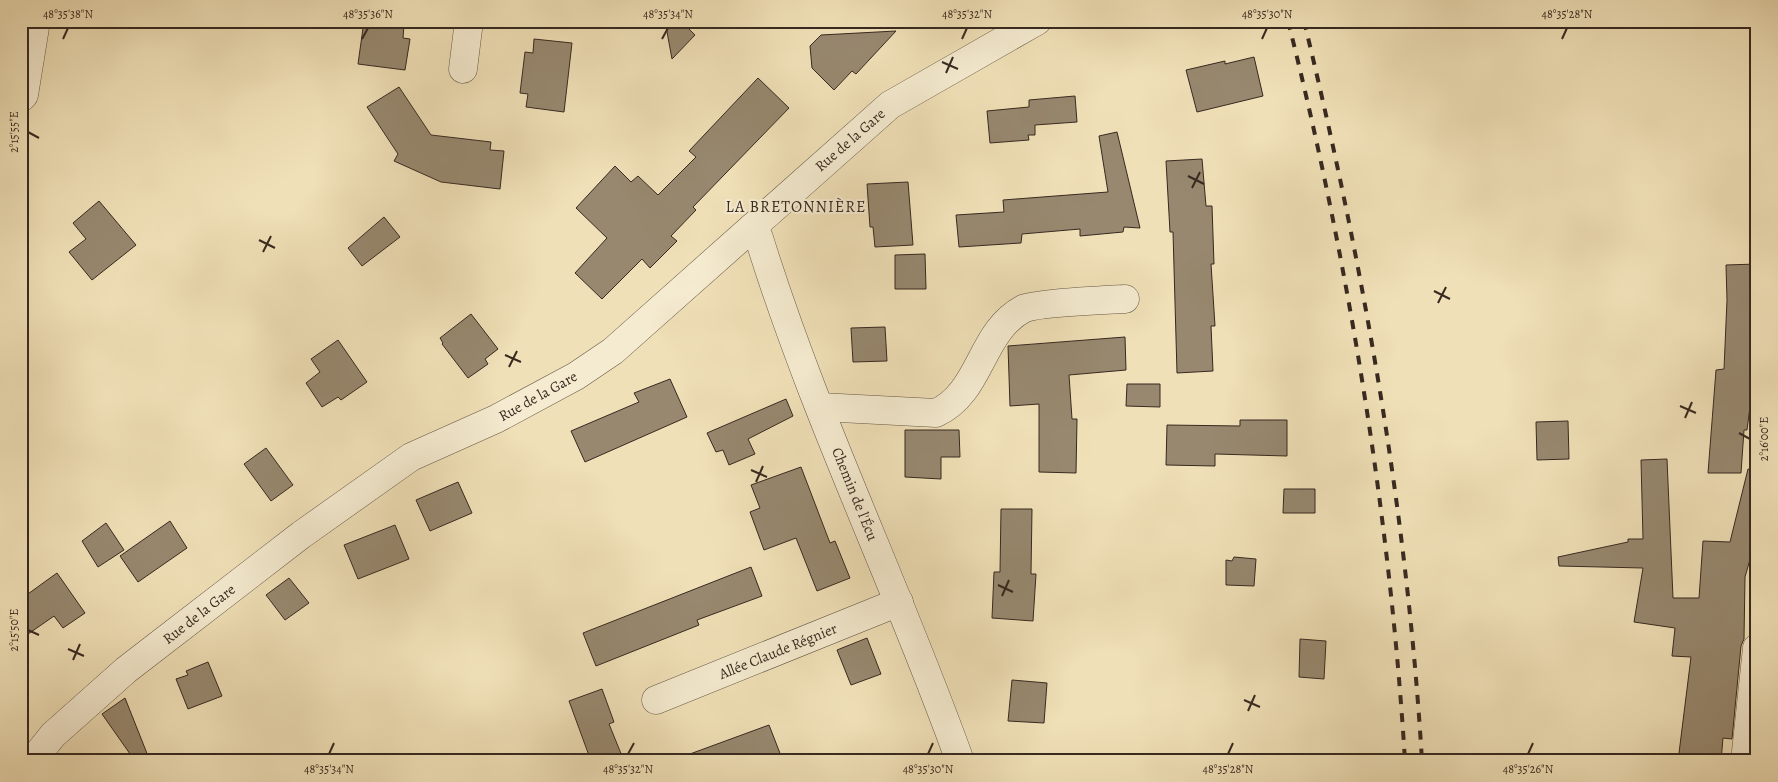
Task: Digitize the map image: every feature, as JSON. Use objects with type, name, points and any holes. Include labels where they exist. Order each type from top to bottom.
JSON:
[{"type":"street","points":[[21,98],[24,96],[36,21]]},
{"type":"street","points":[[463,69],[469,21]]},
{"type":"street","name":"Rue de la Gare","points":[[32,761],[54,735],[126,670],[301,535],[411,457],[496,419],[576,376],[605,356],[890,104],[1037,21]]},
{"type":"street","name":"Chemin de l'Écu","points":[[753,226],[759,238],[782,312],[899,602],[960,761]]},
{"type":"street","points":[[820,407],[936,413],[948,408],[959,398],[999,330],[1008,320],[1024,308],[1125,299]]},
{"type":"street","name":"Allée Claude Régnier","points":[[656,700],[899,602]]},
{"type":"street","points":[[1745,761],[1757,648]]},
{"type":"building","points":[[364,21],[404,25],[403,38],[410,39],[405,70],[358,64]]},
{"type":"building","points":[[665,21],[681,21],[695,35],[672,59]]},
{"type":"building","points":[[896,31],[856,74],[852,71],[834,90],[812,68],[810,46],[821,35]]},
{"type":"building","points":[[534,39],[572,43],[564,112],[526,107],[528,94],[520,93],[525,52],[533,53]]},
{"type":"building","points":[[1254,57],[1263,96],[1197,112],[1186,70],[1225,61],[1225,64]]},
{"type":"building","points":[[758,78],[789,108],[693,207],[696,210],[671,236],[677,241],[650,268],[642,259],[602,299],[575,273],[607,238],[576,208],[615,166],[631,182],[638,176],[658,195],[696,157],[689,151]]},
{"type":"building","points":[[399,87],[431,135],[491,142],[490,150],[504,151],[500,189],[441,182],[394,161],[398,154],[367,107]]},
{"type":"building","points":[[1075,96],[1077,122],[1035,125],[1035,135],[1028,135],[1029,140],[990,143],[987,111],[1029,107],[1029,100]]},
{"type":"building","points":[[1117,132],[1140,228],[1124,227],[1123,232],[1080,236],[1080,229],[1022,234],[1021,243],[959,247],[956,215],[1004,212],[1003,200],[1108,192],[1099,136]]},
{"type":"building","points":[[1202,159],[1206,206],[1212,206],[1214,264],[1211,264],[1215,326],[1211,326],[1213,371],[1177,373],[1173,232],[1170,232],[1166,161]]},
{"type":"building","points":[[908,182],[913,245],[875,247],[873,227],[870,227],[867,184]]},
{"type":"building","points":[[99,201],[136,245],[92,280],[69,252],[86,239],[73,223]]},
{"type":"building","points":[[384,217],[400,237],[362,266],[348,248]]},
{"type":"building","points":[[925,254],[926,289],[895,289],[895,255]]},
{"type":"building","points":[[1757,264],[1757,352],[1747,430],[1744,430],[1741,473],[1708,473],[1716,370],[1724,369],[1727,300],[1726,265]]},
{"type":"building","points":[[471,314],[498,349],[485,359],[488,364],[468,378],[442,344],[440,338]]},
{"type":"building","points":[[885,327],[887,361],[853,362],[851,328]]},
{"type":"building","points":[[1125,337],[1126,370],[1069,375],[1072,419],[1077,419],[1076,473],[1039,472],[1039,404],[1010,406],[1008,346]]},
{"type":"building","points":[[338,340],[367,382],[341,400],[338,397],[322,407],[306,383],[320,372],[311,359]]},
{"type":"building","points":[[670,379],[687,417],[585,462],[571,431],[639,402],[634,393]]},
{"type":"building","points":[[1127,384],[1160,384],[1160,407],[1126,406]]},
{"type":"building","points":[[786,399],[793,416],[748,439],[755,454],[729,465],[723,450],[716,452],[707,433]]},
{"type":"building","points":[[1240,420],[1287,420],[1287,456],[1215,454],[1215,466],[1166,465],[1167,425],[1240,426]]},
{"type":"building","points":[[1568,421],[1569,459],[1537,460],[1536,422]]},
{"type":"building","points":[[905,430],[959,430],[960,457],[941,457],[941,479],[905,477]]},
{"type":"building","points":[[266,448],[293,485],[271,501],[244,464]]},
{"type":"building","points":[[1667,459],[1673,598],[1699,598],[1703,541],[1730,542],[1748,469],[1757,470],[1757,535],[1745,577],[1744,639],[1741,646],[1732,739],[1723,738],[1721,761],[1678,761],[1691,657],[1672,656],[1675,628],[1634,622],[1643,568],[1559,566],[1558,557],[1628,542],[1628,539],[1643,539],[1641,460]]},
{"type":"building","points":[[801,467],[830,543],[835,541],[850,578],[817,591],[796,538],[764,550],[750,512],[760,508],[751,485]]},
{"type":"building","points":[[458,482],[472,513],[430,531],[416,500]]},
{"type":"building","points":[[1284,489],[1315,489],[1315,513],[1283,513]]},
{"type":"building","points":[[1001,509],[1032,509],[1031,574],[1036,574],[1033,621],[992,618],[994,572],[1000,572]]},
{"type":"building","points":[[170,521],[187,548],[138,582],[120,556]]},
{"type":"building","points":[[106,523],[124,550],[98,567],[82,541]]},
{"type":"building","points":[[395,525],[409,559],[358,579],[344,545]]},
{"type":"building","points":[[1234,557],[1256,559],[1254,586],[1226,585],[1226,560],[1232,561]]},
{"type":"building","points":[[751,567],[762,596],[697,620],[699,625],[596,666],[583,633]]},
{"type":"building","points":[[57,573],[85,613],[63,628],[54,616],[21,639],[21,599]]},
{"type":"building","points":[[289,578],[309,603],[285,620],[266,595]]},
{"type":"building","points":[[867,638],[881,674],[851,685],[837,650]]},
{"type":"building","points":[[1300,639],[1326,641],[1324,679],[1299,677]]},
{"type":"building","points":[[208,662],[222,696],[188,709],[176,679],[188,675],[186,671]]},
{"type":"building","points":[[1012,680],[1047,683],[1044,723],[1008,721]]},
{"type":"building","points":[[602,689],[614,722],[609,724],[624,761],[591,761],[569,701]]},
{"type":"building","points":[[125,698],[150,761],[135,761],[102,714]]},
{"type":"building","points":[[769,725],[783,761],[679,761],[679,758]]},
{"type":"railway","points":[[1288,21],[1310,111],[1329,203],[1363,388],[1389,575],[1405,761]]},
{"type":"railway","points":[[1304,21],[1345,204],[1380,388],[1406,574],[1422,761]]},
{"type":"district","name":"LA BRETONNIÈRE","points":[[796,207]]}]
